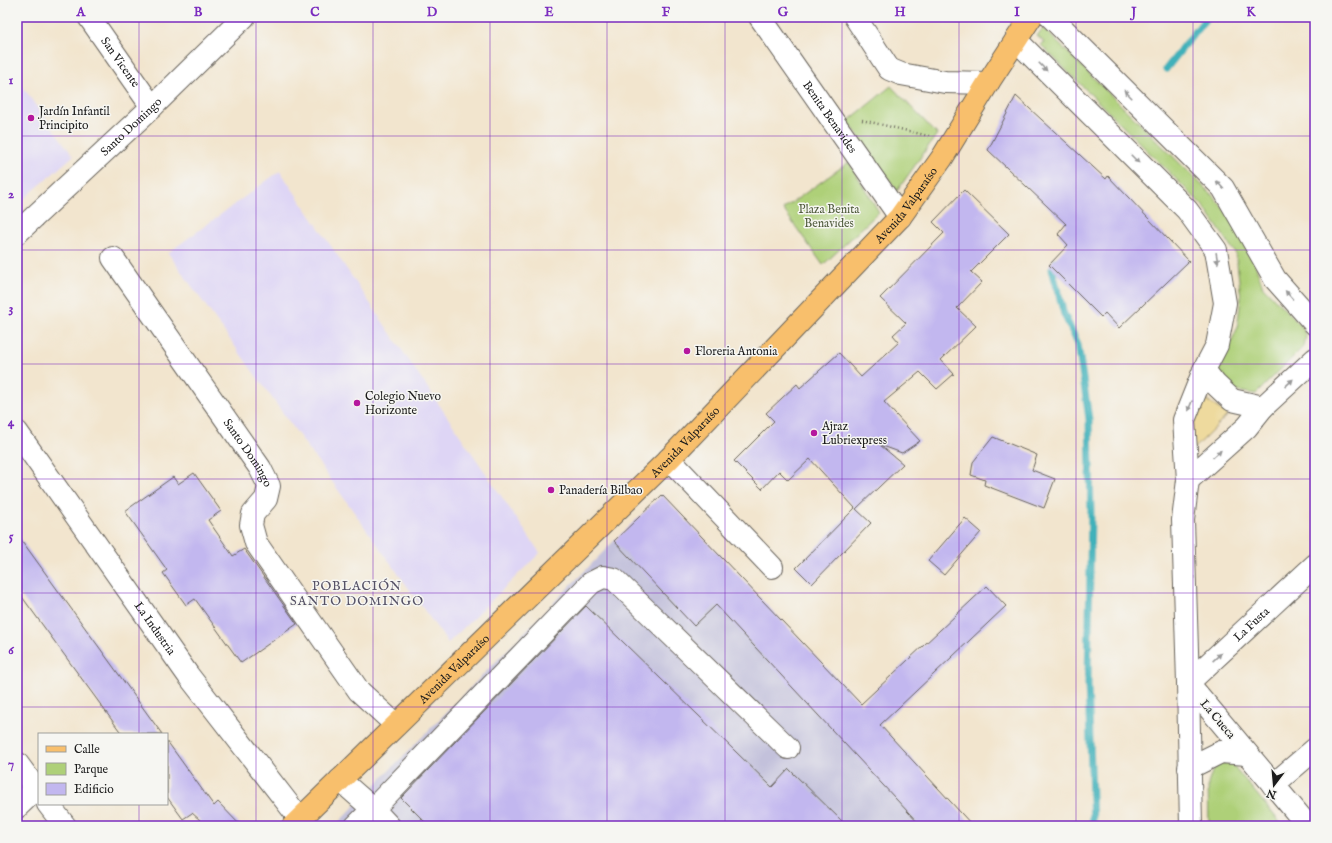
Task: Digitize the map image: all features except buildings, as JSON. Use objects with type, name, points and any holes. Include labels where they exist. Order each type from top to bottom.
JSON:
[{"type":"main road","name":"Avenida Valparaíso","points":[[296,822],[668,459],[900,217],[942,158],[1031,17]]},
{"type":"street","name":"San Vicente","points":[[89,17],[152,107]]},
{"type":"street","name":"Santo Domingo","points":[[17,234],[152,107],[244,17]]},
{"type":"street","name":"Benita Benavides","points":[[760,17],[900,217]]},
{"type":"street","points":[[855,17],[889,69],[901,74],[945,82],[988,83]]},
{"type":"street","points":[[1051,17],[1223,188],[1276,279],[1315,324]]},
{"type":"street","points":[[1016,40],[1187,210],[1216,250],[1225,303],[1216,345],[1204,370],[1184,420],[1188,480],[1183,520],[1188,683],[1190,826]]},
{"type":"street","name":"Santo Domingo","points":[[113,258],[260,468],[269,486],[266,499],[253,514],[250,525],[256,543],[359,691],[396,725]]},
{"type":"street","points":[[1188,480],[1247,427],[1263,407],[1315,359]]},
{"type":"street","points":[[1204,370],[1215,384],[1232,400],[1263,407]]},
{"type":"street","name":"La Industria","points":[[17,432],[188,675],[296,822]]},
{"type":"street","points":[[668,459],[772,567]]},
{"type":"street","name":"La Fusta","points":[[1188,683],[1315,565]]},
{"type":"street","points":[[356,826],[591,583],[603,577],[614,579],[788,748]]},
{"type":"street","name":"La Cueca","points":[[1188,683],[1308,826]]},
{"type":"street","points":[[1273,786],[1315,749]]},
{"type":"street","name":"La Cueca","points":[[1189,768],[1221,752],[1247,754]]},
{"type":"street","points":[[17,762],[38,791]]},
{"type":"street","points":[[340,780],[373,809],[389,826]]},
{"type":"street","points":[[17,807],[38,796]]},
{"type":"street","points":[[49,805],[65,826]]},
{"type":"path","points":[[826,111],[953,141]]},
{"type":"shaded area","name":"Jardín Infantil Principito","points":[[17,79],[73,156],[17,205]]},
{"type":"shaded area","name":"Colegio Nuevo Horizonte","points":[[280,171],[540,553],[448,643],[168,253]]},
{"type":"shaded area","points":[[614,541],[777,617],[863,706],[973,826],[335,826]]},
{"type":"green space","points":[[1043,28],[1213,196],[1236,223],[1251,252],[1263,287],[1302,327],[1306,336],[1304,346],[1256,394],[1235,391],[1216,375],[1237,329],[1241,298],[1236,254],[1203,206],[1041,45],[1044,42],[1037,36]]},
{"type":"green space","points":[[891,86],[937,134],[897,191],[848,121]]},
{"type":"green space","name":"Plaza Benita Benavides","points":[[849,162],[879,212],[823,265],[783,209]]},
{"type":"green space","points":[[1220,763],[1232,764],[1283,826],[1209,826],[1208,784],[1212,772]]},
{"type":"sand","points":[[1202,397],[1228,415],[1193,450],[1191,429]]},
{"type":"waterway","points":[[1166,69],[1207,17]]},
{"type":"waterway","points":[[1057,261],[1052,269],[1064,314],[1078,344],[1089,419],[1091,513],[1088,683],[1093,826]]},
{"type":"place","name":"Jardín Infantil Principito","points":[[31,118]]},
{"type":"place","name":"Floreria Antonia","points":[[687,351]]},
{"type":"place","name":"Colegio Nuevo Horizonte","points":[[357,403]]},
{"type":"place","name":"Ajraz Lubriexpress","points":[[814,433]]},
{"type":"place","name":"Panadería Bilbao","points":[[551,490]]},
{"type":"district","name":"POBLACIÓN SANTO DOMINGO","points":[[357,592]]}]
